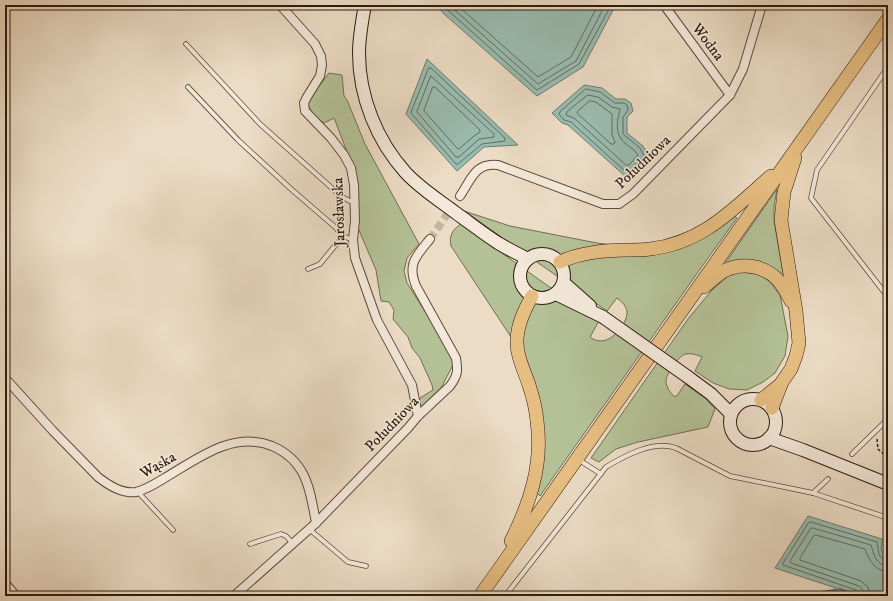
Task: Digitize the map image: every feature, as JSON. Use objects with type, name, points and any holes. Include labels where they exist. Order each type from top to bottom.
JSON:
[{"type":"main road","points":[[364,5],[359,54],[366,99],[379,133],[395,159],[413,180],[428,193],[498,242],[525,263]]},
{"type":"main road","points":[[480,596],[888,18]]},
{"type":"main road","points":[[767,404],[791,369],[799,343],[796,311],[781,220],[784,192],[802,140]]},
{"type":"main road","points":[[560,262],[569,258],[598,252],[649,250],[667,246],[696,236],[714,226],[786,163]]},
{"type":"main road","points":[[545,254],[553,256],[560,262],[564,270],[564,283],[556,294],[547,298],[542,298],[532,296],[527,292],[520,281],[525,263],[536,255],[545,254]]},
{"type":"main road","points":[[692,296],[727,270],[739,266],[752,266],[765,270],[777,278],[796,311]]},
{"type":"main road","points":[[564,283],[602,317],[711,394],[731,414]]},
{"type":"main road","points":[[556,294],[602,317]]},
{"type":"main road","points":[[490,581],[526,510],[532,491],[537,466],[539,442],[537,420],[531,393],[518,353],[517,339],[518,327],[523,312],[532,296]]},
{"type":"main road","points":[[711,394],[738,404]]},
{"type":"main road","points":[[749,399],[767,404],[776,421],[775,427],[769,438],[755,445],[740,441],[735,436],[729,422],[731,414],[738,404],[749,399]]},
{"type":"main road","points":[[775,427],[802,450]]},
{"type":"main road","points":[[769,438],[888,484]]},
{"type":"street","name":"Jarosławska","points":[[280,5],[315,44],[321,56],[322,66],[320,76],[304,103],[305,111],[331,138],[351,168],[355,220],[353,240],[356,258],[377,320],[412,385],[418,416]]},
{"type":"street","name":"Wodna","points":[[664,5],[730,95]]},
{"type":"street","name":"Południowa","points":[[460,196],[477,168],[490,164],[498,165],[604,204],[619,204],[633,194],[730,95],[743,69],[762,5]]},
{"type":"street","name":"Południowa","points":[[234,596],[316,523],[418,416],[450,386],[458,371],[456,358],[416,286],[412,276],[412,266],[418,254],[430,238]]},
{"type":"street","name":"Wąska","points":[[5,378],[53,431],[98,477],[121,491],[138,492],[217,448],[231,443],[245,441],[263,442],[290,457],[302,471],[309,489],[316,523]]},
{"type":"street","points":[[5,583],[16,596]]},
{"type":"lane","points":[[186,44],[260,124],[342,197],[354,203]]},
{"type":"lane","points":[[888,67],[817,170],[811,198],[888,297]]},
{"type":"lane","points":[[188,87],[238,140],[335,227],[343,236],[353,240]]},
{"type":"lane","points":[[308,269],[320,264],[343,236]]},
{"type":"lane","points":[[852,454],[888,419]]},
{"type":"lane","points":[[505,596],[606,467],[627,455],[660,445],[668,445],[676,448],[730,476],[813,493],[888,518]]},
{"type":"lane","points":[[577,459],[600,474]]},
{"type":"lane","points":[[813,493],[828,479]]},
{"type":"lane","points":[[138,492],[173,530]]},
{"type":"lane","points":[[309,529],[348,562],[366,566]]},
{"type":"lane","points":[[250,544],[280,534],[286,536],[294,544]]},
{"type":"path","points":[[872,434],[877,440],[878,449],[888,458]]},
{"type":"green space","points":[[329,73],[342,75],[344,96],[365,144],[419,244],[407,258],[404,271],[407,283],[447,346],[454,363],[441,388],[421,407],[419,403],[420,398],[433,390],[432,385],[420,358],[412,348],[408,337],[393,319],[394,310],[389,302],[381,301],[376,270],[358,228],[353,167],[334,118],[324,123],[313,115],[307,102]]},
{"type":"green space","points":[[777,189],[774,206],[774,221],[784,279],[762,265],[749,260],[742,260],[724,265]]},
{"type":"green space","points":[[464,211],[510,226],[597,243],[621,246],[655,244],[733,215],[737,218],[540,496],[537,493],[544,451],[511,337],[451,246],[450,239],[452,234],[461,224],[599,321],[590,337],[594,340],[607,340],[615,334],[624,323],[627,311],[621,301],[617,298],[607,311]]},
{"type":"green space","points":[[740,272],[759,274],[770,282],[780,295],[788,336],[785,356],[775,373],[763,382],[747,390],[729,389],[713,383],[695,371],[702,357],[690,354],[683,355],[673,365],[668,374],[666,381],[667,386],[671,393],[676,397],[685,384],[705,398],[715,409],[708,427],[638,442],[616,449],[599,462],[591,458],[688,319],[712,290],[728,276]]},
{"type":"water","points":[[437,5],[614,5],[612,12],[583,67],[537,96],[443,13]]},
{"type":"water","points":[[427,59],[518,145],[484,147],[457,171],[406,114]]},
{"type":"water","points":[[584,85],[602,88],[616,99],[625,99],[631,103],[633,111],[627,117],[627,133],[643,146],[650,157],[632,176],[626,177],[568,125],[562,123],[552,113]]},
{"type":"water","points":[[808,516],[882,539],[881,550],[888,558],[888,596],[860,596],[775,568]]},
{"type":"waterway","points":[[801,596],[840,589],[857,596]]},
{"type":"waterway","points":[[747,595],[795,596]]},
{"type":"tunnel","points":[[430,239],[460,196]]}]
